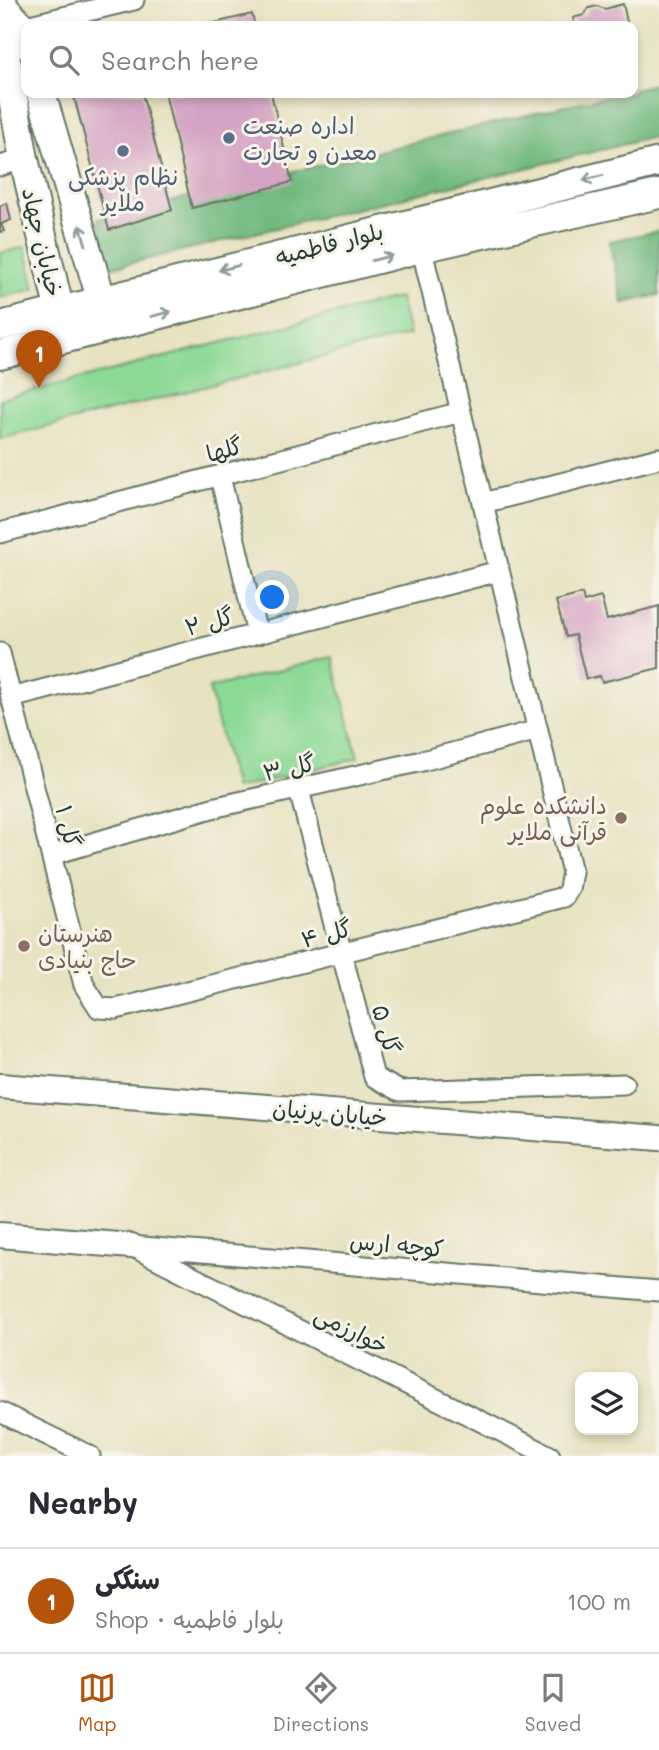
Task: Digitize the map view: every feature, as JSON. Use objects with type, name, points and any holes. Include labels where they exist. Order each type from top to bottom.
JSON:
[{"type":"main road","name":"خیابان جهاد","points":[[9,24],[12,163],[63,325]]},
{"type":"main road","name":"خیابان جهاد","points":[[42,98],[105,314]]},
{"type":"main road","name":"بلوار فاطمیه","points":[[0,355],[63,325],[418,235],[659,162]]},
{"type":"main road","name":"بلوار فاطمیه","points":[[418,235],[659,194]]},
{"type":"main road","name":"بلوار فاطمیه","points":[[0,326],[63,325]]},
{"type":"street","points":[[25,21],[134,0]]},
{"type":"street","points":[[418,235],[538,730]]},
{"type":"street","name":"گلها","points":[[0,533],[461,412]]},
{"type":"street","points":[[483,503],[659,458]]},
{"type":"street","points":[[220,476],[257,634]]},
{"type":"street","name":"گل ۲","points":[[11,698],[499,571]]},
{"type":"street","name":"گل ۱","points":[[0,653],[84,985],[99,1008]]},
{"type":"street","name":"گل ۳","points":[[51,855],[212,808],[422,761],[538,730]]},
{"type":"street","name":"گل ۴","points":[[99,1008],[116,1009],[564,897],[572,872],[538,730]]},
{"type":"street","name":"گل ۵","points":[[299,790],[374,1077],[400,1091],[624,1084]]},
{"type":"street","name":"خیابان پرنیان","points":[[0,1086],[659,1138]]},
{"type":"street","points":[[0,1235],[131,1246]]},
{"type":"street","name":"کوچه ارس","points":[[131,1246],[659,1291]]},
{"type":"street","name":"خوارزمی","points":[[131,1246],[550,1456]]},
{"type":"street","points":[[0,1412],[90,1456]]},
{"type":"green space","points":[[659,83],[659,136],[110,268],[98,219],[597,98],[638,98],[638,88]]},
{"type":"green space","points":[[659,231],[659,295],[623,303],[609,241]]},
{"type":"green space","points":[[25,247],[35,289],[0,298],[0,253]]},
{"type":"green space","points":[[400,297],[409,335],[0,439],[0,399]]},
{"type":"green space","points":[[332,657],[358,758],[235,789],[209,688]]},
{"type":"building","points":[[623,4],[627,21],[574,21],[573,18],[584,15],[589,8],[597,6],[605,9]]},
{"type":"building","points":[[252,14],[254,21],[223,21]]},
{"type":"building","name":"نظام پزشکی ملایر","points":[[74,98],[143,98],[172,210],[109,230]]},
{"type":"building","name":"اداره صنعت معدن و تجارت","points":[[166,98],[272,98],[292,182],[192,208]]},
{"type":"building","points":[[7,203],[11,220],[1,224],[4,231],[0,232],[0,206]]},
{"type":"building","points":[[582,594],[584,602],[601,597],[607,620],[659,606],[659,668],[602,682],[600,676],[586,679],[575,635],[566,637],[556,601]]},
{"type":"place","name":"اداره صنعت معدن و تجارت","points":[[229,138]]},
{"type":"place","name":"نظام پزشکی ملایر","points":[[123,151]]},
{"type":"place","name":"سنگکی","points":[[39,388]]},
{"type":"place","name":"دانشکده علوم قرآنی ملایر","points":[[621,818]]},
{"type":"place","name":"هنرستان حاج بنیادی","points":[[24,946]]}]
